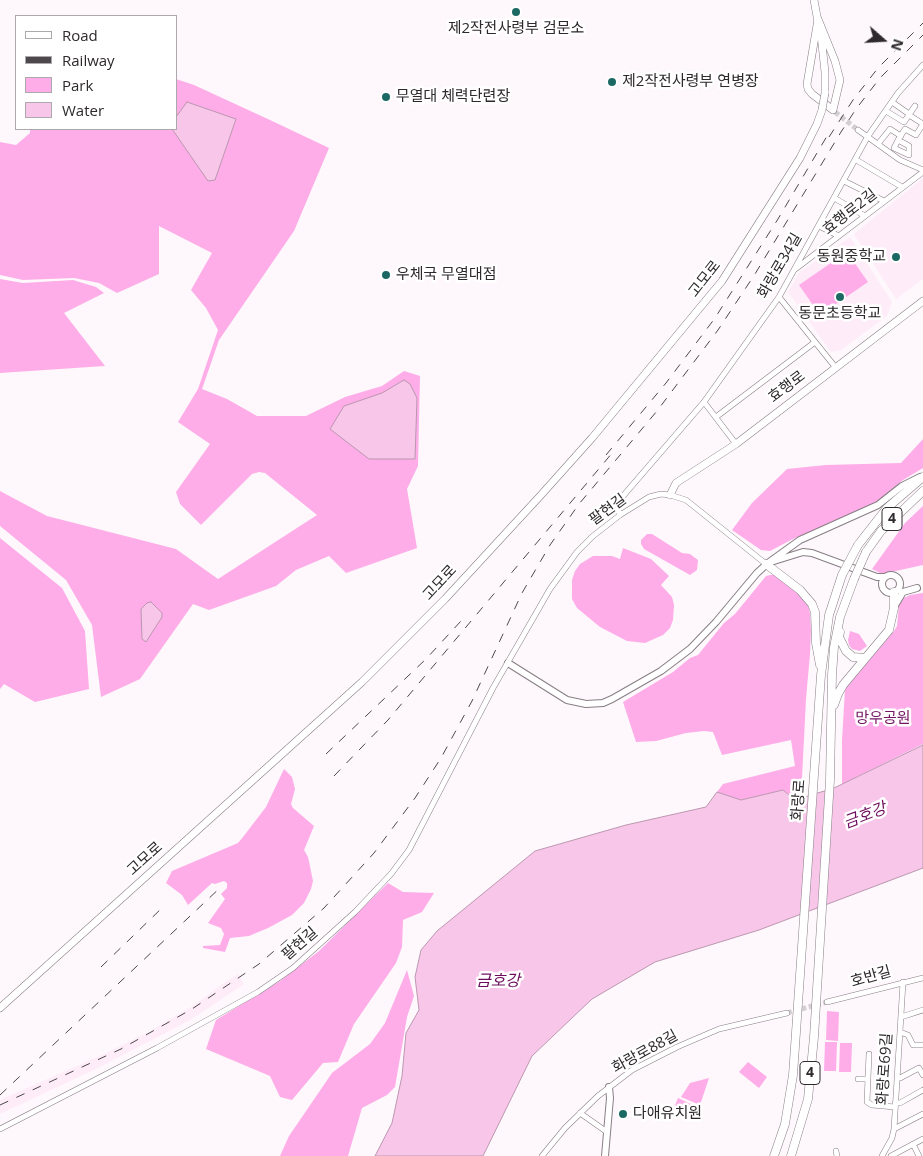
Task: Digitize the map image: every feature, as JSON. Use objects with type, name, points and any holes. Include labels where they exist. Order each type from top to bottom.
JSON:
[{"type":"main road","points":[[814,0],[818,19],[835,61],[840,80],[834,111],[812,94],[806,84],[818,19]]},
{"type":"main road","name":"고모로","points":[[0,1008],[362,682],[445,599],[598,432],[722,281],[800,158],[817,124],[825,93],[826,72],[818,19]]},
{"type":"main road","name":"효행로","points":[[670,495],[676,483],[736,444],[923,302]]},
{"type":"main road","name":"화랑로","points":[[774,1156],[785,1124],[794,1075],[821,675],[829,615],[842,575],[858,545],[887,508],[923,476]]},
{"type":"main road","name":"화랑로","points":[[791,1156],[808,1100],[830,780],[834,647],[840,617],[866,552],[881,531],[923,491]]},
{"type":"main road","points":[[767,563],[800,590],[812,604],[821,675]]},
{"type":"main road","points":[[831,726],[833,709],[838,694],[889,630],[894,606],[895,588]]},
{"type":"main road","points":[[840,617],[840,637],[846,651],[853,657],[865,658]]},
{"type":"street","name":"화랑로34길","points":[[620,515],[617,503],[704,402],[779,297],[868,136],[892,102],[923,65]]},
{"type":"street","points":[[878,144],[890,129],[900,138],[905,129],[916,135],[923,124],[892,102]]},
{"type":"street","points":[[886,111],[904,122],[916,106]]},
{"type":"street","points":[[858,130],[900,160],[923,171]]},
{"type":"street","points":[[858,161],[902,187]]},
{"type":"street","name":"효행로2길","points":[[792,272],[923,171]]},
{"type":"street","points":[[846,182],[884,201]]},
{"type":"street","points":[[836,200],[865,216]]},
{"type":"street","points":[[821,227],[839,236]]},
{"type":"street","points":[[779,297],[836,368]]},
{"type":"street","points":[[716,418],[814,342]]},
{"type":"street","points":[[704,402],[736,444]]},
{"type":"street","points":[[508,663],[567,700],[586,704],[603,703],[612,699],[661,671],[690,649],[767,563],[800,540],[878,505],[902,486],[923,476]]},
{"type":"street","name":"팔현길","points":[[0,1129],[157,1048],[258,992],[293,968],[355,912],[391,874],[409,850],[488,697],[550,589],[577,552],[593,536],[620,515],[649,497],[661,494],[670,495]]},
{"type":"street","points":[[670,495],[686,500],[767,563]]},
{"type":"street","points":[[767,563],[803,552],[820,555],[856,568],[877,577],[883,585],[895,588],[906,585],[916,587]]},
{"type":"street","points":[[877,577],[894,575],[895,588]]},
{"type":"street","points":[[883,585],[885,577]]},
{"type":"street","points":[[894,606],[903,592],[916,587]]},
{"type":"street","name":"호반길","points":[[827,1002],[923,978]]},
{"type":"street","name":"화랑로69길","points":[[882,1156],[892,1138],[894,1129],[903,982]]},
{"type":"street","points":[[901,1017],[923,1010]]},
{"type":"street","name":"화랑로88길","points":[[542,1156],[565,1128],[598,1096],[640,1066],[677,1046],[719,1028],[787,1013]]},
{"type":"street","points":[[900,1032],[908,1035],[913,1045],[923,1045]]},
{"type":"street","points":[[869,1054],[867,1102],[872,1105],[895,1105],[923,1090]]},
{"type":"street","points":[[897,1078],[919,1068],[923,1075]]},
{"type":"street","points":[[858,1079],[868,1079]]},
{"type":"street","points":[[605,1156],[610,1098],[609,1087]]},
{"type":"street","points":[[580,1113],[607,1134]]},
{"type":"street","points":[[894,1129],[923,1114]]},
{"type":"street","points":[[893,1155],[923,1139]]},
{"type":"street","points":[[913,1144],[919,1156]]},
{"type":"shaded area","name":"동원중학교","points":[[923,178],[923,279],[896,299],[854,234]]},
{"type":"shaded area","name":"동문초등학교","points":[[850,237],[892,302],[887,316],[841,350],[831,352],[788,292],[800,272]]},
{"type":"shaded area","points":[[238,974],[244,984],[192,1019],[100,1067],[0,1114],[0,1100],[145,1034],[193,1006]]},
{"type":"green space","points":[[178,80],[194,85],[329,148],[294,231],[219,340],[202,389],[227,399],[257,416],[306,416],[345,397],[382,386],[404,371],[420,376],[418,466],[407,489],[417,548],[346,573],[329,556],[296,570],[276,586],[209,610],[193,604],[140,679],[101,697],[92,625],[66,580],[0,526],[0,491],[47,516],[176,549],[218,579],[317,515],[265,473],[259,472],[252,474],[201,525],[180,504],[176,492],[210,444],[178,422],[198,389],[218,330],[206,308],[191,290],[212,253],[159,226],[159,274],[117,293],[99,283],[74,278],[23,280],[0,275],[0,142],[16,145],[30,133],[30,130],[178,130]]},
{"type":"green space","points":[[847,252],[868,282],[820,315],[799,285]]},
{"type":"green space","points":[[0,279],[23,283],[73,280],[96,287],[104,293],[64,313],[105,366],[0,373]]},
{"type":"green space","points":[[923,439],[923,468],[903,480],[869,506],[770,551],[761,550],[732,530],[752,503],[787,469],[826,465],[901,463]]},
{"type":"green space","points":[[923,506],[923,565],[882,574],[872,569],[905,523]]},
{"type":"green space","points":[[647,534],[652,534],[682,553],[690,554],[698,560],[697,570],[690,575],[644,549],[641,540]]},
{"type":"green space","points":[[0,538],[62,588],[85,631],[89,689],[35,702],[4,684],[0,689]]},
{"type":"green space","points":[[623,548],[651,559],[669,576],[661,585],[672,597],[674,605],[673,620],[670,628],[663,635],[645,643],[627,641],[600,627],[577,608],[572,599],[572,580],[580,564],[593,556],[612,556],[620,559]]},
{"type":"green space","points":[[779,575],[799,591],[808,603],[810,614],[810,654],[801,798],[795,800],[783,790],[741,800],[717,792],[723,784],[795,766],[791,740],[722,755],[713,732],[686,733],[656,741],[636,742],[623,702],[673,672],[690,658],[698,655],[766,576]]},
{"type":"green space","name":"망우공원","points":[[923,593],[923,744],[842,784],[845,689],[894,631],[897,626],[899,605],[904,598]]},
{"type":"green space","points":[[850,631],[859,634],[867,646],[860,651],[852,649],[848,640]]},
{"type":"green space","points":[[284,769],[292,777],[295,789],[291,804],[293,808],[314,826],[304,850],[308,857],[313,881],[311,889],[304,903],[292,915],[249,936],[230,938],[225,952],[203,948],[203,946],[220,945],[224,934],[221,928],[208,923],[225,899],[221,894],[227,888],[227,883],[224,881],[212,883],[188,905],[182,895],[166,883],[172,871],[238,843],[266,807]]},
{"type":"green space","points":[[388,883],[403,892],[434,893],[422,912],[403,920],[402,947],[396,963],[354,1024],[338,1062],[323,1063],[292,1100],[280,1097],[270,1076],[206,1049],[216,1020],[280,981],[319,951]]},
{"type":"green space","points":[[407,970],[414,996],[407,1017],[395,1087],[387,1095],[362,1108],[348,1156],[280,1156],[289,1136],[332,1073],[370,1044],[385,1023]]},
{"type":"green space","points":[[827,1011],[839,1012],[838,1041],[826,1040]]},
{"type":"green space","points":[[825,1042],[837,1042],[836,1071],[824,1071]]},
{"type":"green space","points":[[840,1043],[852,1043],[851,1072],[839,1072]]},
{"type":"green space","points":[[748,1062],[767,1077],[759,1088],[739,1072]]},
{"type":"green space","points":[[709,1078],[700,1105],[681,1097],[690,1083]]},
{"type":"green space","points":[[678,1098],[700,1108],[695,1119],[674,1108]]},
{"type":"water","points":[[187,102],[236,119],[215,180],[208,181],[173,130],[178,130],[178,114]]},
{"type":"water","points":[[404,380],[410,384],[417,398],[415,459],[369,459],[330,429],[344,406],[382,393]]},
{"type":"water","points":[[151,602],[162,613],[162,617],[146,642],[142,639],[141,609]]},
{"type":"water","name":"금호강","points":[[923,745],[923,868],[759,930],[655,962],[592,999],[532,1056],[483,1156],[375,1156],[392,1123],[402,1076],[406,1033],[419,1010],[415,977],[421,950],[437,931],[535,851],[626,825],[706,807],[717,792],[741,800],[783,790],[795,800],[834,788]]},
{"type":"tunnel","points":[[835,112],[858,130]]},
{"type":"tunnel","points":[[787,1013],[827,1002]]},
{"type":"railway","points":[[829,137],[853,100],[878,68],[923,23]]},
{"type":"railway","points":[[0,1105],[121,1049],[192,1009],[259,964],[324,908],[374,853],[415,798],[441,758],[472,701],[522,593],[550,545],[579,504],[657,411],[718,330],[755,274],[856,109],[880,78],[923,35]]},
{"type":"railway","points":[[606,455],[666,383],[715,318],[778,219],[830,131]]},
{"type":"railway","points":[[334,776],[388,720],[613,452]]},
{"type":"railway","points":[[326,754],[426,659],[461,621]]},
{"type":"railway","points":[[0,1095],[222,886]]},
{"type":"railway","points":[[101,967],[164,906]]},
{"type":"place","name":"제2작전사령부 검문소","points":[[516,12]]},
{"type":"place","name":"제2작전사령부 연병장","points":[[612,82]]},
{"type":"place","name":"무열대 체력단련장","points":[[386,97]]},
{"type":"place","name":"동원중학교","points":[[896,257]]},
{"type":"place","name":"우체국 무열대점","points":[[386,275]]},
{"type":"place","name":"동문초등학교","points":[[840,297]]},
{"type":"place","name":"다애유치원","points":[[623,1114]]}]
